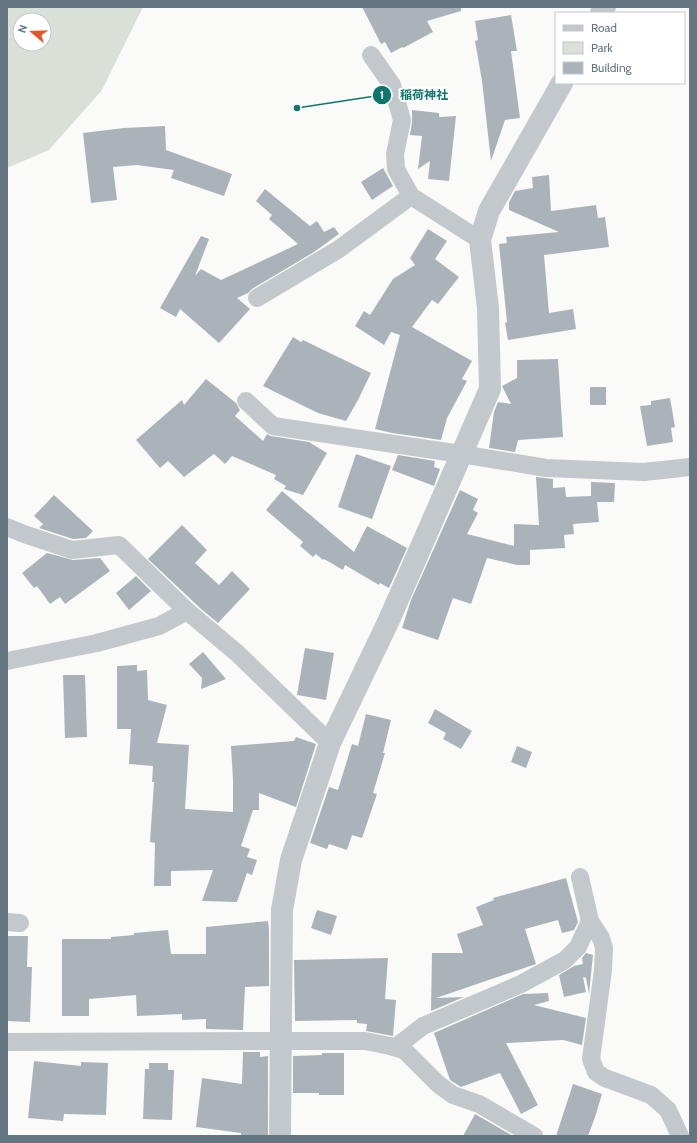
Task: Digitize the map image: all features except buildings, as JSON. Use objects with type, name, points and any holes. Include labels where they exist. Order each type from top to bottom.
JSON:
[{"type":"street","points":[[372,56],[392,85],[402,120],[395,154],[396,170],[411,196],[480,240]]},
{"type":"street","points":[[280,1136],[281,962],[284,903],[291,860],[330,743],[389,620],[490,389],[488,308],[480,240],[489,211],[561,84]]},
{"type":"street","points":[[257,298],[339,249],[411,196]]},
{"type":"street","points":[[246,401],[273,426],[546,468],[644,472],[690,467]]},
{"type":"street","points":[[7,526],[24,534],[72,550],[119,545],[188,612],[236,654],[330,743]]},
{"type":"street","points":[[7,661],[97,643],[159,626],[188,612]]},
{"type":"street","points":[[580,877],[590,921],[601,938],[604,948],[603,970],[591,1060],[596,1072],[605,1078],[651,1095],[668,1110],[680,1136]]},
{"type":"street","points":[[396,1048],[423,1026],[521,984],[565,960],[578,947],[590,921]]},
{"type":"street","points":[[7,1042],[281,1040],[365,1042],[404,1050],[438,1084],[453,1095],[479,1104],[534,1136]]},
{"type":"green space","points":[[7,7],[143,7],[102,90],[49,150],[7,168]]},
{"type":"place","name":"稲荷神社","points":[[297,108]]}]
